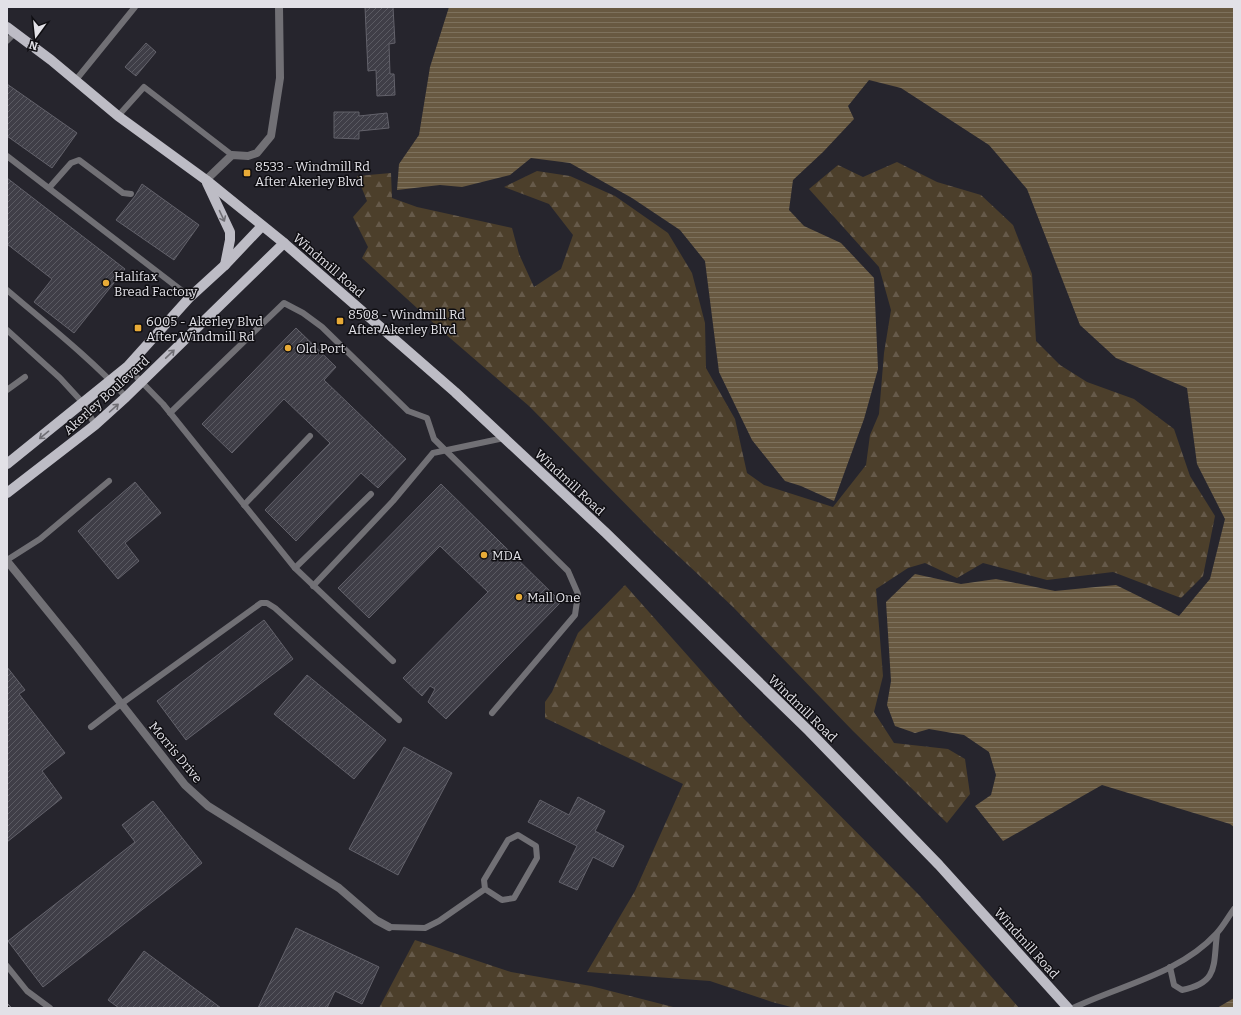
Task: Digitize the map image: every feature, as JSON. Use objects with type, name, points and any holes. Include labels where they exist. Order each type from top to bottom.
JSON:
[{"type":"main road","name":"Windmill Road","points":[[11,30],[51,60],[118,116],[206,180],[284,243],[455,392],[606,533],[809,731],[939,865],[1068,1008]]},
{"type":"main road","points":[[206,180],[230,232],[225,266]]},
{"type":"main road","name":"Akerley Boulevard","points":[[7,464],[127,367],[190,297],[225,266],[262,226]]},
{"type":"main road","name":"Akerley Boulevard","points":[[7,493],[95,425],[126,398],[284,243]]},
{"type":"street","points":[[206,180],[232,156],[248,156],[257,153],[271,136],[280,78],[279,7]]},
{"type":"street","name":"Morris Drive","points":[[7,560],[176,775],[208,806],[339,888],[376,920],[389,927]]},
{"type":"lane","points":[[75,81],[134,7]]},
{"type":"lane","points":[[7,41],[11,30]]},
{"type":"lane","points":[[118,116],[144,87],[232,156]]},
{"type":"lane","points":[[7,156],[190,297]]},
{"type":"lane","points":[[49,188],[71,163],[79,160],[123,193],[131,194]]},
{"type":"lane","points":[[7,290],[111,381],[126,398]]},
{"type":"lane","points":[[170,413],[284,303],[303,313],[322,327],[408,411],[427,418],[434,439],[568,571],[578,594],[575,615],[492,713]]},
{"type":"lane","points":[[7,330],[60,378],[83,403],[95,425]]},
{"type":"lane","points":[[127,367],[142,381],[170,413],[295,568],[393,662]]},
{"type":"lane","points":[[7,390],[26,377]]},
{"type":"lane","points":[[244,505],[310,436]]},
{"type":"lane","points":[[313,586],[393,501],[433,453],[504,438]]},
{"type":"lane","points":[[7,560],[40,539],[109,481]]},
{"type":"lane","points":[[295,568],[371,494]]},
{"type":"lane","points":[[91,727],[261,603],[267,603],[275,608],[399,720]]},
{"type":"lane","points":[[518,835],[536,846],[537,858],[514,898],[502,900],[484,889],[484,880],[508,840],[518,835]]},
{"type":"lane","points":[[389,927],[425,928],[439,921],[484,889]]},
{"type":"lane","points":[[1073,1008],[1099,995],[1170,967],[1198,951],[1217,934],[1234,909]]},
{"type":"lane","points":[[1170,967],[1174,985],[1182,990],[1197,987],[1207,980],[1212,972],[1217,934]]},
{"type":"lane","points":[[7,966],[27,991],[50,1008]]},
{"type":"green space","points":[[897,162],[937,182],[981,195],[1013,225],[1032,274],[1036,341],[1060,365],[1087,382],[1134,399],[1174,429],[1190,476],[1215,516],[1203,576],[1181,598],[1113,572],[1047,580],[983,563],[957,578],[925,563],[908,568],[876,589],[883,676],[874,712],[894,743],[948,749],[965,759],[970,794],[947,823],[853,731],[732,606],[658,537],[529,406],[450,338],[362,258],[368,247],[353,217],[367,201],[357,176],[391,173],[392,198],[417,207],[512,228],[519,254],[534,287],[561,269],[573,235],[549,204],[504,187],[537,171],[570,176],[615,196],[668,233],[692,273],[705,323],[706,368],[735,419],[747,473],[764,485],[833,507],[866,465],[870,435],[879,414],[884,353],[891,310],[879,267],[809,189],[838,165],[863,177]]},
{"type":"green space","points":[[625,585],[744,719],[920,896],[1019,1008],[795,1008],[772,1002],[710,981],[587,972],[635,891],[683,784],[545,718],[545,702],[552,692],[578,633]]},
{"type":"green space","points":[[415,940],[511,972],[591,986],[677,1008],[379,1008]]},
{"type":"shaded area","points":[[449,7],[1234,7],[1234,827],[1230,824],[1102,785],[1003,841],[975,806],[991,795],[996,775],[989,752],[964,735],[929,729],[915,733],[895,726],[887,705],[891,681],[886,602],[915,574],[961,584],[996,579],[1055,591],[1116,585],[1179,616],[1210,579],[1225,519],[1197,464],[1187,388],[1116,358],[1080,325],[1027,189],[989,145],[901,88],[869,80],[848,106],[854,119],[823,152],[793,180],[789,210],[804,226],[841,243],[874,278],[878,369],[864,419],[834,501],[801,486],[785,481],[752,440],[719,372],[705,261],[680,230],[632,198],[570,163],[531,158],[510,175],[462,187],[440,185],[397,190],[399,164],[419,135],[430,67]]},
{"type":"shaded area","points":[[1234,998],[1234,1008],[1217,1008]]},
{"type":"building","points":[[365,7],[393,7],[395,43],[389,44],[390,74],[394,74],[395,95],[377,96],[376,70],[368,71]]},
{"type":"building","points":[[146,43],[156,52],[136,76],[125,67]]},
{"type":"building","points":[[7,84],[77,133],[52,168],[7,136]]},
{"type":"building","points":[[334,112],[359,112],[359,116],[387,113],[389,128],[359,131],[359,139],[334,138]]},
{"type":"building","points":[[7,178],[125,269],[74,333],[34,302],[52,279],[7,244]]},
{"type":"building","points":[[142,184],[199,225],[174,260],[116,220],[135,196]]},
{"type":"building","points":[[296,328],[336,367],[324,380],[406,459],[378,488],[361,473],[296,541],[265,510],[330,443],[284,399],[232,453],[202,424]]},
{"type":"building","points":[[135,482],[161,513],[125,543],[139,561],[118,579],[78,531]]},
{"type":"building","name":"Mall One","points":[[441,484],[561,602],[446,719],[428,702],[435,689],[430,686],[422,696],[403,678],[488,592],[440,546],[369,618],[338,588]]},
{"type":"building","points":[[264,620],[293,659],[186,740],[157,701]]},
{"type":"building","points":[[7,667],[25,690],[19,694],[65,753],[42,771],[62,798],[7,842]]},
{"type":"building","points":[[307,675],[386,740],[354,779],[274,714]]},
{"type":"building","points":[[404,747],[452,773],[398,875],[349,849]]},
{"type":"building","points":[[578,797],[605,811],[595,831],[624,846],[613,867],[593,857],[577,890],[559,882],[577,846],[528,822],[540,800],[569,815]]},
{"type":"building","points":[[153,801],[202,863],[43,987],[8,941],[135,842],[122,825]]},
{"type":"building","points":[[296,928],[379,967],[362,1004],[335,991],[327,1008],[258,1008]]},
{"type":"building","points":[[144,951],[221,1008],[119,1008],[108,1000]]},
{"type":"place","name":"8533 - Windmill Rd After Akerley Blvd","points":[[247,173]]},
{"type":"place","name":"Halifax Bread Factory","points":[[106,283]]},
{"type":"place","name":"8508 - Windmill Rd After Akerley Blvd","points":[[340,321]]},
{"type":"place","name":"6005 - Akerley Blvd After Windmill Rd","points":[[138,328]]},
{"type":"place","name":"Old Port","points":[[288,348]]},
{"type":"place","name":"MDA","points":[[484,555]]},
{"type":"place","name":"Mall One","points":[[519,597]]}]
